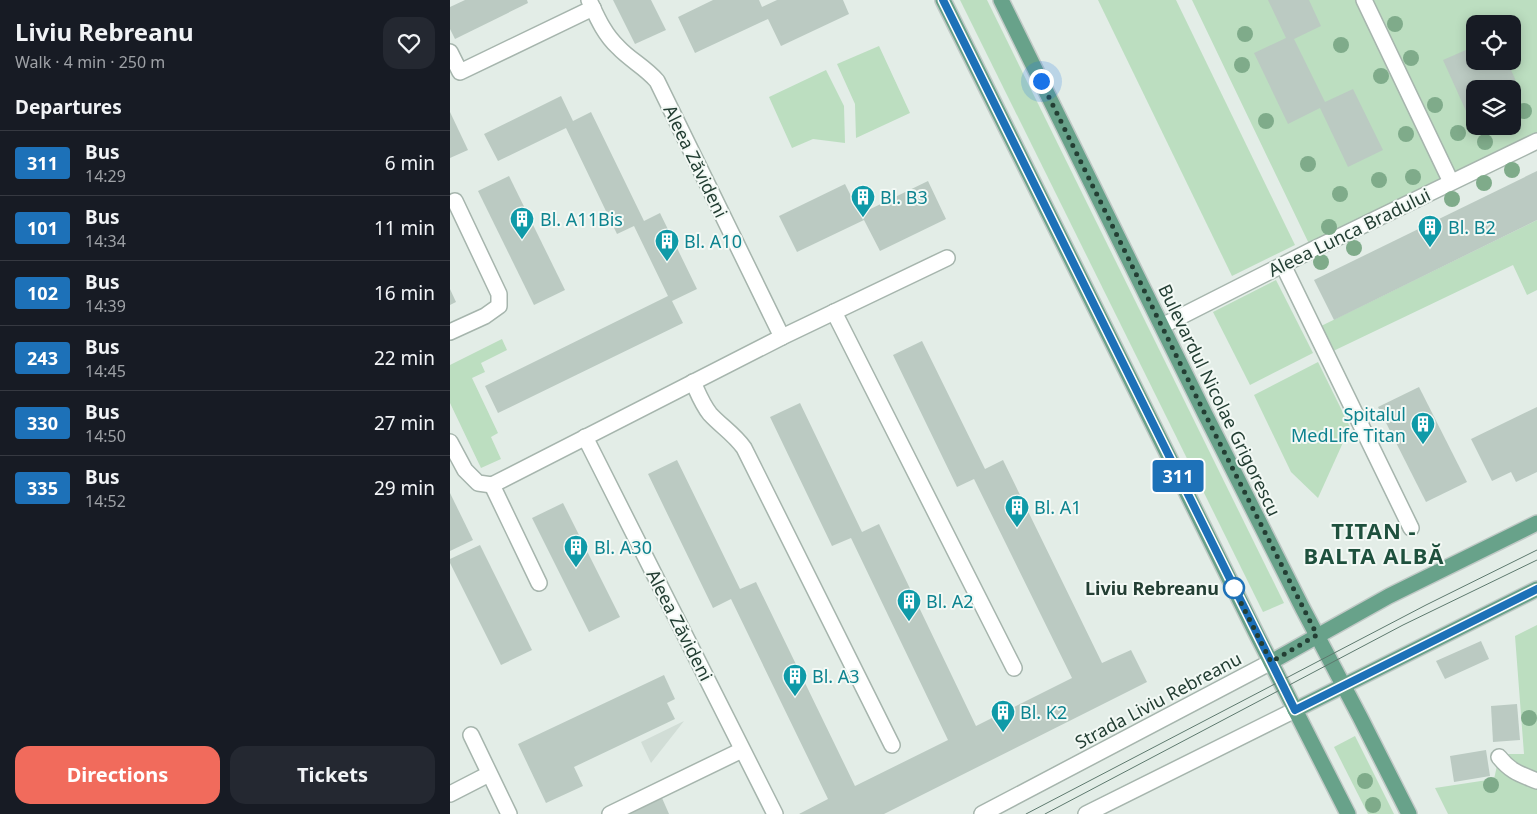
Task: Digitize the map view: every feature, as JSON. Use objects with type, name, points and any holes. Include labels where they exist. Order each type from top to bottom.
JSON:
[{"type":"main road","points":[[943,0],[1348,814]]},
{"type":"main road","name":"Bulevardul Nicolae Grigorescu","points":[[1001,0],[1205,414],[1409,814]]},
{"type":"main road","name":"Strada Liviu Rebreanu","points":[[1271,662],[1389,596],[1537,523]]},
{"type":"main road","points":[[1295,710],[1537,590]]},
{"type":"street","points":[[1364,0],[1451,182]]},
{"type":"street","points":[[450,52],[460,72],[591,4]]},
{"type":"street","name":"Aleea Zăvideni","points":[[591,4],[607,36],[619,49],[649,72],[657,81],[782,337]]},
{"type":"street","name":"Aleea Lunca Bradului","points":[[1162,326],[1283,264],[1537,141]]},
{"type":"street","points":[[450,332],[485,316],[499,306],[499,294],[455,201]]},
{"type":"street","points":[[450,442],[464,470],[478,483],[492,485],[782,337],[947,258]]},
{"type":"street","points":[[1283,264],[1411,528]]},
{"type":"street","points":[[834,312],[1014,668]]},
{"type":"street","points":[[693,382],[703,405],[711,415],[736,437],[744,448],[892,745]]},
{"type":"street","name":"Aleea Zăvideni","points":[[585,437],[774,814]]},
{"type":"street","points":[[492,485],[539,583]]},
{"type":"street","name":"Strada Liviu Rebreanu","points":[[982,814],[1271,662]]},
{"type":"street","points":[[1086,814],[1295,710]]},
{"type":"street","points":[[471,735],[510,814]]},
{"type":"street","points":[[610,814],[742,750]]},
{"type":"street","points":[[1499,757],[1506,767],[1537,780]]},
{"type":"street","points":[[450,794],[489,774]]},
{"type":"shaded area","points":[[684,721],[651,763],[641,742]]},
{"type":"green space","points":[[960,0],[987,0],[1284,603],[1263,612]]},
{"type":"green space","points":[[1098,0],[1176,0],[1295,245],[1232,276]]},
{"type":"green space","points":[[1192,0],[1537,0],[1537,141],[1312,250]]},
{"type":"green space","points":[[879,46],[910,113],[856,138],[855,104],[837,64]]},
{"type":"green space","points":[[826,70],[844,106],[845,143],[813,139],[792,148],[769,97]]},
{"type":"green space","points":[[1537,220],[1537,290],[1527,295],[1513,265],[1327,354],[1315,329]]},
{"type":"green space","points":[[1276,280],[1313,353],[1250,385],[1213,312]]},
{"type":"green space","points":[[502,339],[507,350],[481,363],[485,372],[472,378],[498,433],[491,437],[501,459],[481,468],[450,403],[450,365]]},
{"type":"green space","points":[[1318,362],[1350,427],[1318,498],[1291,472],[1254,395]]},
{"type":"green space","points":[[1537,625],[1537,814],[1448,814],[1435,788],[1494,779],[1499,757],[1509,754],[1524,754],[1515,636]]},
{"type":"green space","points":[[1355,736],[1394,814],[1368,814],[1334,747]]},
{"type":"building","points":[[465,0],[527,0],[528,3],[455,39],[450,29],[450,7]]},
{"type":"building","points":[[613,0],[651,0],[666,30],[635,44]]},
{"type":"building","points":[[713,0],[759,0],[762,7],[777,0],[843,0],[849,14],[781,46],[768,19],[695,53],[678,17]]},
{"type":"building","points":[[1268,0],[1309,0],[1321,26],[1294,39],[1325,102],[1353,89],[1383,150],[1348,167],[1320,108],[1288,124],[1254,53],[1286,38]]},
{"type":"building","points":[[1466,50],[1466,70],[1511,70],[1515,80],[1466,80],[1466,111],[1443,60]]},
{"type":"building","name":"Bl. A10","points":[[561,96],[573,121],[591,112],[644,221],[660,213],[697,289],[672,301],[683,323],[498,413],[485,386],[668,296],[634,226],[617,234],[566,128],[498,161],[484,134]]},
{"type":"building","points":[[450,112],[468,150],[450,158]]},
{"type":"building","name":"Bl. B2","points":[[1537,171],[1537,220],[1334,320],[1314,280]]},
{"type":"building","name":"Bl. A11Bis","points":[[509,176],[565,290],[534,305],[478,191]]},
{"type":"building","name":"Bl. B3","points":[[928,181],[946,219],[880,251],[864,220],[797,252],[779,216],[845,184],[860,214]]},
{"type":"building","points":[[450,289],[456,302],[450,305]]},
{"type":"building","points":[[922,341],[985,469],[1003,460],[1102,663],[1131,650],[1147,682],[884,814],[799,814],[828,799],[731,599],[713,608],[648,474],[677,460],[740,589],[756,582],[855,786],[948,740],[851,538],[832,546],[770,417],[800,403],[862,532],[879,524],[976,726],[1072,678],[974,479],[957,487],[893,355]]},
{"type":"building","name":"Spitalul MedLife Titan","points":[[1419,387],[1467,482],[1426,502],[1378,407]]},
{"type":"building","points":[[1537,407],[1537,472],[1516,482],[1511,472],[1492,481],[1471,439]]},
{"type":"building","points":[[450,493],[473,540],[450,551]]},
{"type":"building","name":"Bl. A30","points":[[563,503],[620,617],[589,632],[532,518]]},
{"type":"building","points":[[480,545],[532,650],[501,665],[450,563],[450,559]]},
{"type":"building","points":[[1481,641],[1489,659],[1445,679],[1436,661]]},
{"type":"building","points":[[664,675],[675,699],[667,703],[675,719],[574,767],[583,786],[546,803],[518,744]]},
{"type":"building","points":[[1517,704],[1520,740],[1493,742],[1491,706]]},
{"type":"building","points":[[1486,750],[1490,776],[1454,782],[1450,756]]},
{"type":"building","points":[[662,798],[669,814],[628,814]]},
{"type":"tram line","points":[[1026,814],[1426,605],[1537,550]]},
{"type":"tram line","points":[[1045,814],[1403,625],[1537,560]]},
{"type":"bus line","name":"311","points":[[943,0],[1295,710],[1537,589]]},
{"type":"place","name":"Bl. B3","points":[[863,218]]},
{"type":"place","name":"Bl. A11Bis","points":[[522,240]]},
{"type":"place","name":"Bl. B2","points":[[1430,248]]},
{"type":"place","name":"Bl. A10","points":[[667,262]]},
{"type":"place","name":"Spitalul MedLife Titan","points":[[1423,445]]},
{"type":"place","name":"Bl. A1","points":[[1017,528]]},
{"type":"place","name":"Bl. A30","points":[[576,568]]},
{"type":"place","name":"Liviu Rebreanu","points":[[1234,588]]},
{"type":"place","name":"Bl. A2","points":[[909,622]]},
{"type":"place","name":"Bl. A3","points":[[795,697]]},
{"type":"place","name":"Bl. K2","points":[[1003,733]]},
{"type":"district","name":"TITAN - BALTA ALBĂ","points":[[1374,542]]},
{"type":"route","points":[[1041,81],[1205,414],[1317,635],[1271,662],[1231,583],[1234,588]]}]
